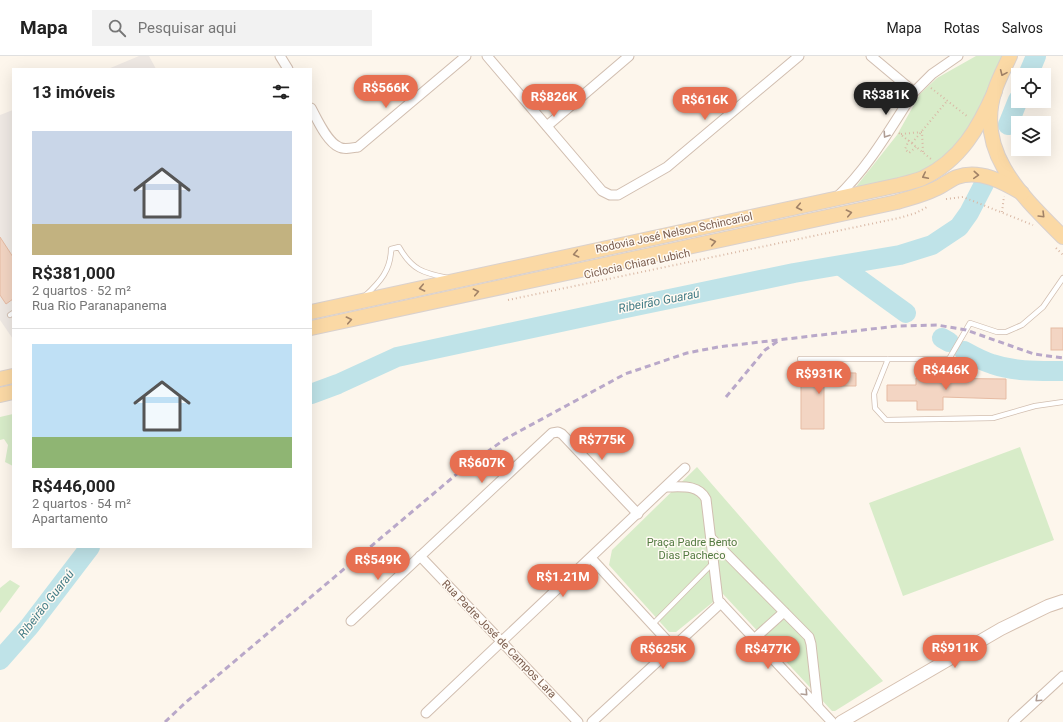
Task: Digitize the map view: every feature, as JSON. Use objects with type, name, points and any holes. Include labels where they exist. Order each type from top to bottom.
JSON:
[{"type":"main road","points":[[1010,56],[995,91],[991,119],[993,145],[1001,164],[1058,241]]},
{"type":"main road","name":"Rodovia José Nelson Schincariol","points":[[312,312],[900,185],[922,178],[942,168],[957,154],[979,125],[995,91]]},
{"type":"main road","name":"Rodovia José Nelson Schincariol","points":[[312,328],[897,202],[925,194],[965,175],[986,176],[1005,183],[1022,193]]},
{"type":"main road","points":[[0,379],[12,376]]},
{"type":"main road","points":[[0,395],[12,392]]},
{"type":"street","points":[[280,56],[287,68]]},
{"type":"street","points":[[312,110],[330,141],[339,148],[349,149],[358,147],[466,56]]},
{"type":"street","points":[[487,56],[602,191],[618,195],[667,167],[800,56]]},
{"type":"street","points":[[547,126],[629,56]]},
{"type":"street","points":[[871,56],[914,92]]},
{"type":"street","points":[[835,199],[852,184],[922,82],[958,56]]},
{"type":"street","points":[[351,621],[550,434],[556,432],[562,434],[638,514]]},
{"type":"street","points":[[426,713],[685,468]]},
{"type":"street","points":[[666,487],[696,488],[703,493],[706,499],[718,600],[832,722]]},
{"type":"street","points":[[711,538],[809,637],[818,707]]},
{"type":"street","name":"Rua Padre José de Campos Lara","points":[[420,556],[578,722]]},
{"type":"street","points":[[590,558],[673,647]]},
{"type":"street","points":[[841,722],[1001,629],[1048,606],[1063,601]]},
{"type":"street","points":[[592,722],[721,603]]},
{"type":"street","points":[[754,639],[784,612]]},
{"type":"street","points":[[1013,722],[1063,676]]},
{"type":"lane","points":[[360,301],[378,284],[385,274],[390,262],[391,249],[399,247],[411,264],[422,271],[459,280]]},
{"type":"lane","points":[[800,359],[949,359],[970,323],[996,332],[1006,332],[1022,325],[1043,307],[1063,278]]},
{"type":"lane","points":[[888,359],[874,394],[875,408],[886,420],[993,418],[1035,406],[1063,402]]},
{"type":"lane","points":[[652,625],[714,562]]},
{"type":"path","points":[[922,82],[979,125]]},
{"type":"path","points":[[912,144],[947,101]]},
{"type":"path","points":[[892,126],[942,168]]},
{"type":"path","points":[[901,134],[922,132]]},
{"type":"path","points":[[922,132],[923,152]]},
{"type":"path","points":[[909,140],[905,149],[909,153],[916,147]]},
{"type":"path","points":[[939,201],[953,197],[963,197],[1035,226]]},
{"type":"path","name":"Ciclocia Chiara Lubich","points":[[504,300],[899,218],[916,213],[928,206]]},
{"type":"path","points":[[1058,241],[1063,255]]},
{"type":"shaded area","points":[[139,56],[149,56],[155,68],[110,68]]},
{"type":"shaded area","points":[[12,110],[12,338],[0,320],[0,115]]},
{"type":"green space","points":[[976,56],[1005,56],[982,107],[973,123],[951,151],[937,162],[920,172],[888,182],[855,188],[897,135],[920,94],[937,78]]},
{"type":"green space","points":[[12,414],[12,466],[5,462],[8,445],[4,439],[0,440],[0,417]]},
{"type":"green space","points":[[1020,447],[1054,540],[903,596],[869,503]]},
{"type":"green space","name":"Praça Padre Bento Dias Pacheco","points":[[697,467],[883,681],[835,711],[832,711],[723,594],[676,632],[669,632],[609,565],[612,550]]},
{"type":"green space","points":[[10,580],[20,586],[0,613],[0,588]]},
{"type":"building","points":[[0,237],[12,255],[12,300],[6,304],[0,295]]},
{"type":"building","points":[[1051,328],[1063,328],[1063,350],[1051,350]]},
{"type":"building","points":[[801,372],[856,373],[856,386],[824,386],[824,429],[801,429]]},
{"type":"building","points":[[916,378],[1006,379],[1006,399],[943,397],[943,410],[917,410],[917,401],[887,401],[887,385],[916,385]]},
{"type":"waterway","name":"Ribeirão Guaraú","points":[[1031,68],[1036,56]]},
{"type":"waterway","name":"Ribeirão Guaraú","points":[[1008,125],[1015,108]]},
{"type":"waterway","name":"Ribeirão Guaraú","points":[[312,394],[338,384],[397,357],[794,273],[900,255],[932,245],[959,227],[969,213],[984,184]]},
{"type":"waterway","points":[[841,266],[906,313]]},
{"type":"waterway","points":[[942,338],[949,342]]},
{"type":"waterway","points":[[964,351],[974,357],[1001,367],[1028,370],[1063,371]]},
{"type":"waterway","name":"Ribeirão Guaraú","points":[[0,660],[29,627],[89,548]]},
{"type":"railway","points":[[165,722],[185,703],[458,473],[505,439],[625,374],[687,353],[718,347],[897,326],[937,325],[966,330],[1034,354],[1063,358]]},
{"type":"railway","points":[[726,397],[765,350],[778,341]]}]
